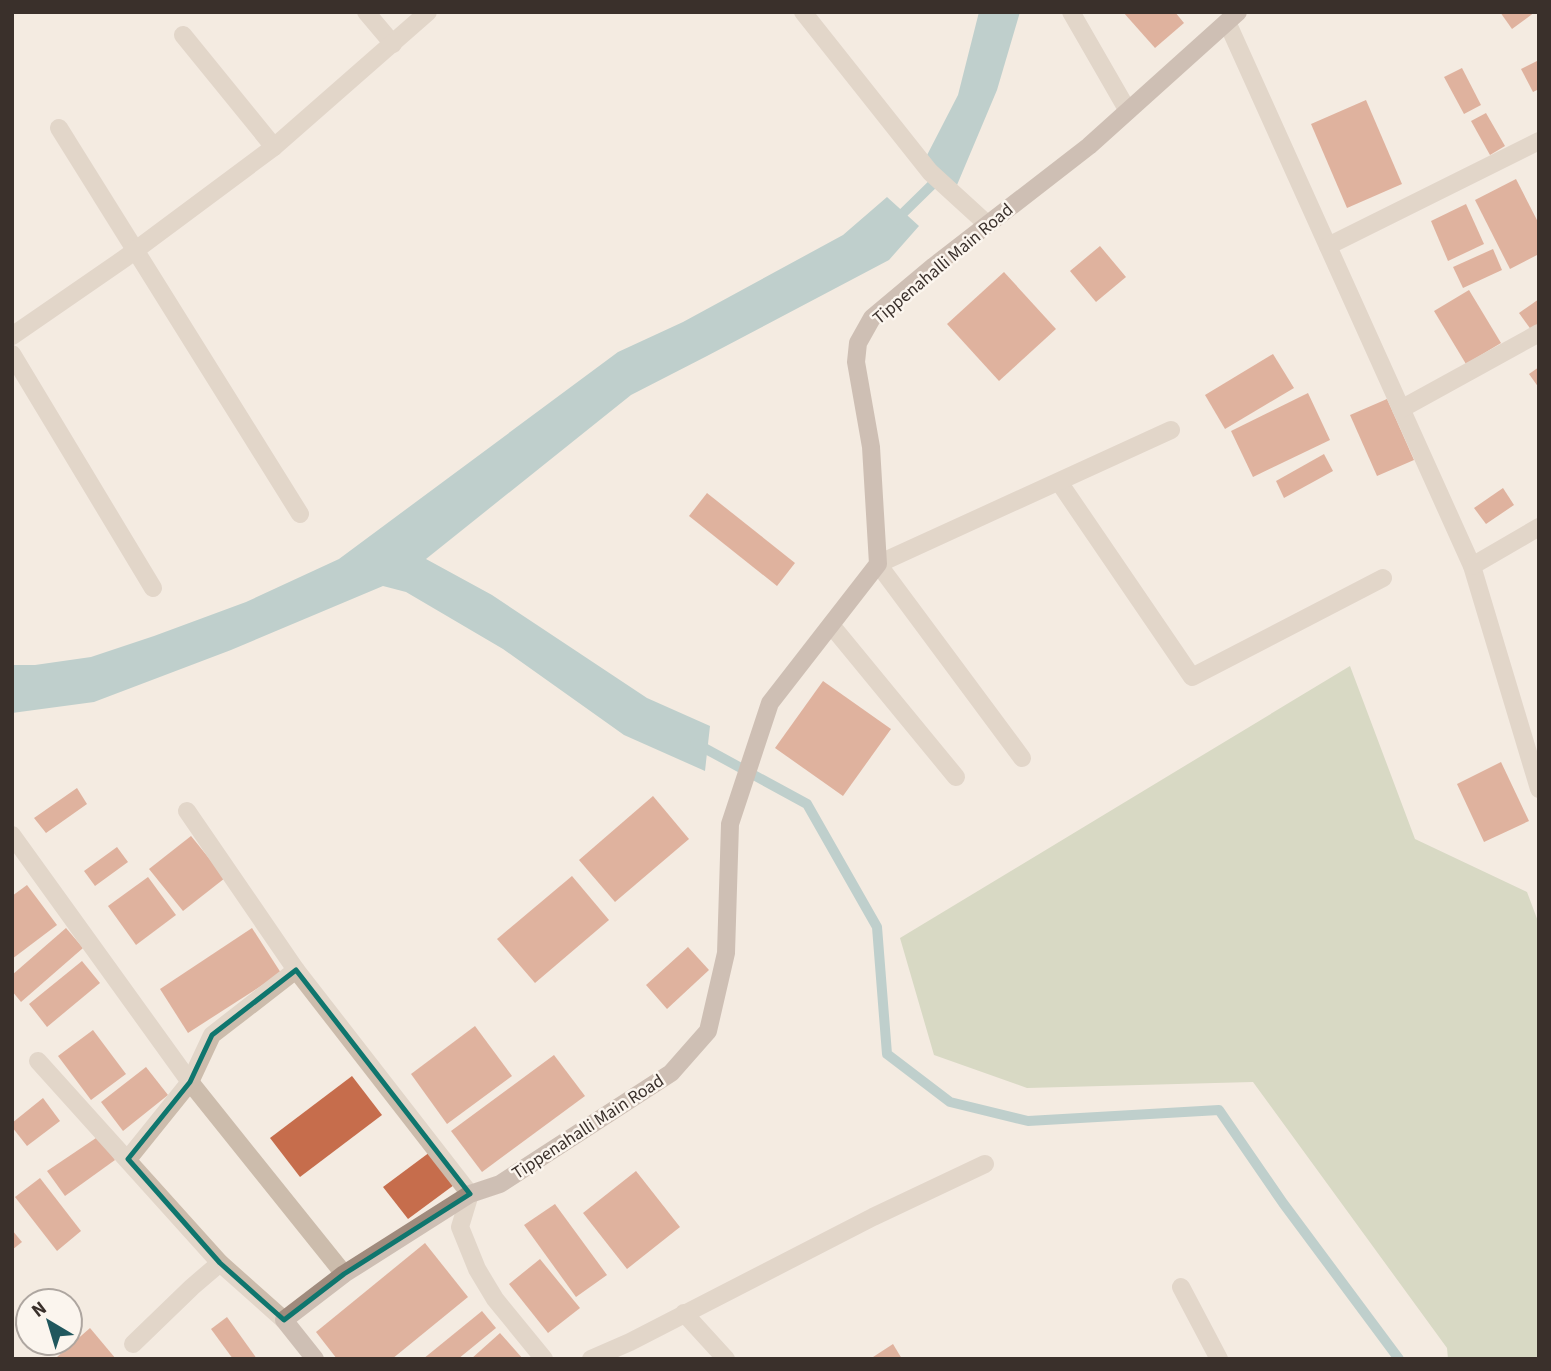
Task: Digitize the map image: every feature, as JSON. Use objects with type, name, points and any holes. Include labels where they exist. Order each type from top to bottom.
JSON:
[{"type":"street","points":[[366,12],[393,44]]},
{"type":"street","points":[[12,336],[135,250],[274,147],[428,12]]},
{"type":"street","points":[[803,12],[934,176],[988,225]]},
{"type":"street","points":[[1071,12],[1128,111]]},
{"type":"street","points":[[1232,17],[1328,246],[1472,566],[1539,789]]},
{"type":"street","name":"Tippenahalli Main Road","points":[[284,1321],[344,1274],[470,1194],[500,1184],[671,1073],[708,1031],[726,953],[730,824],[769,703],[878,564],[872,447],[856,362],[858,343],[872,318],[934,266],[1089,146],[1232,17]]},
{"type":"street","points":[[183,35],[274,147]]},
{"type":"street","points":[[59,128],[300,514]]},
{"type":"street","points":[[1328,246],[1539,141]]},
{"type":"street","points":[[1401,409],[1539,334]]},
{"type":"street","points":[[12,354],[153,588]]},
{"type":"street","points":[[1022,758],[878,564],[1171,430]]},
{"type":"street","points":[[1059,482],[1192,677],[1383,578]]},
{"type":"street","points":[[1472,566],[1539,527]]},
{"type":"street","points":[[831,625],[956,777]]},
{"type":"street","points":[[187,811],[296,970],[470,1194],[460,1227],[477,1269],[495,1299],[544,1359]]},
{"type":"street","points":[[12,835],[190,1082],[344,1274]]},
{"type":"street","points":[[128,1159],[190,1082],[212,1035],[296,970]]},
{"type":"street","points":[[38,1060],[220,1264],[284,1321],[315,1359]]},
{"type":"street","points":[[591,1359],[630,1342],[873,1217],[985,1164]]},
{"type":"street","points":[[133,1344],[220,1264]]},
{"type":"street","points":[[1181,1287],[1219,1359]]},
{"type":"street","points":[[684,1313],[726,1359]]},
{"type":"highlighted area","points":[[296,970],[470,1194],[344,1274],[284,1320],[220,1263],[128,1159],[190,1082],[212,1035]]},
{"type":"green space","points":[[1350,666],[1415,839],[1527,892],[1539,924],[1539,1359],[1448,1359],[1447,1348],[1253,1082],[1027,1088],[934,1055],[900,938]]},
{"type":"water","points":[[979,12],[1020,12],[997,90],[957,185],[925,159],[958,95]]},
{"type":"water","points":[[887,197],[919,226],[889,260],[631,395],[426,559],[492,595],[647,698],[710,726],[705,771],[624,735],[503,649],[406,592],[383,586],[231,650],[94,702],[12,713],[12,665],[35,665],[91,657],[246,602],[339,559],[618,352],[683,322],[843,235]]},
{"type":"building","points":[[1123,12],[1175,12],[1184,23],[1155,48]]},
{"type":"building","points":[[1500,12],[1535,12],[1512,29]]},
{"type":"building","points":[[1539,60],[1539,89],[1533,92],[1521,69]]},
{"type":"building","points":[[1462,68],[1481,105],[1464,114],[1444,77]]},
{"type":"building","points":[[1366,100],[1402,184],[1347,208],[1311,124]]},
{"type":"building","points":[[1486,113],[1505,146],[1490,155],[1471,121]]},
{"type":"building","points":[[1516,179],[1539,224],[1539,254],[1510,269],[1475,200]]},
{"type":"building","points":[[1466,204],[1484,244],[1448,261],[1431,221]]},
{"type":"building","points":[[1100,246],[1126,277],[1096,302],[1070,271]]},
{"type":"building","points":[[1493,249],[1502,270],[1463,288],[1453,267]]},
{"type":"building","points":[[1004,272],[1056,329],[999,381],[947,324]]},
{"type":"building","points":[[1469,290],[1501,343],[1466,364],[1434,311]]},
{"type":"building","points":[[1539,299],[1539,326],[1532,331],[1519,313]]},
{"type":"building","points":[[1273,354],[1294,388],[1225,429],[1205,395]]},
{"type":"building","points":[[1539,367],[1539,388],[1529,374]]},
{"type":"building","points":[[1308,393],[1330,440],[1253,477],[1231,431]]},
{"type":"building","points":[[1387,399],[1414,460],[1377,476],[1350,415]]},
{"type":"building","points":[[1324,454],[1333,471],[1284,498],[1276,481]]},
{"type":"building","points":[[1503,488],[1514,505],[1486,524],[1474,508]]},
{"type":"building","points":[[707,493],[795,563],[777,586],[689,516]]},
{"type":"building","points":[[823,681],[891,729],[843,796],[775,748]]},
{"type":"building","points":[[1501,762],[1529,821],[1484,842],[1457,784]]},
{"type":"building","points":[[77,788],[87,804],[46,833],[34,818]]},
{"type":"building","points":[[653,796],[689,839],[615,902],[579,860]]},
{"type":"building","points":[[191,836],[225,878],[183,911],[149,869]]},
{"type":"building","points":[[117,847],[128,862],[95,886],[84,871]]},
{"type":"building","points":[[572,876],[609,920],[535,983],[497,939]]},
{"type":"building","points":[[148,877],[176,915],[136,945],[108,906]]},
{"type":"building","points":[[27,885],[57,925],[12,959],[12,896]]},
{"type":"building","points":[[66,928],[83,948],[21,1002],[12,991],[12,975]]},
{"type":"building","points":[[252,928],[281,973],[188,1033],[160,989]]},
{"type":"building","points":[[688,947],[709,970],[667,1009],[646,985]]},
{"type":"building","points":[[82,961],[100,983],[47,1027],[29,1004]]},
{"type":"building","points":[[475,1026],[512,1076],[447,1124],[411,1074]]},
{"type":"building","points":[[93,1030],[126,1074],[91,1100],[58,1056]]},
{"type":"building","points":[[554,1055],[585,1096],[482,1172],[451,1131]]},
{"type":"building","points":[[146,1067],[168,1095],[123,1131],[101,1102]]},
{"type":"building","points":[[352,1076],[382,1115],[300,1177],[270,1138]]},
{"type":"building","points":[[43,1098],[60,1121],[27,1146],[12,1127],[12,1123]]},
{"type":"building","points":[[99,1136],[115,1160],[65,1196],[47,1171]]},
{"type":"building","points":[[430,1152],[454,1185],[408,1219],[383,1187]]},
{"type":"building","points":[[636,1171],[680,1227],[627,1269],[583,1213]]},
{"type":"building","points":[[40,1178],[81,1231],[57,1251],[15,1197]]},
{"type":"building","points":[[555,1204],[607,1275],[576,1297],[524,1225]]},
{"type":"building","points":[[12,1230],[22,1242],[12,1250]]},
{"type":"building","points":[[425,1243],[468,1297],[392,1359],[337,1359],[316,1332]]},
{"type":"building","points":[[540,1259],[580,1308],[548,1333],[509,1284]]},
{"type":"building","points":[[482,1311],[496,1328],[458,1359],[423,1359]]},
{"type":"building","points":[[227,1317],[257,1359],[233,1359],[211,1329]]},
{"type":"building","points":[[90,1328],[116,1359],[57,1357],[84,1357],[84,1333]]},
{"type":"building","points":[[500,1333],[523,1359],[471,1359]]},
{"type":"building","points":[[893,1344],[902,1359],[870,1359]]},
{"type":"waterway","points":[[896,220],[942,175]]},
{"type":"waterway","points":[[695,743],[807,804],[877,927],[887,1054],[950,1102],[1028,1121],[1219,1110],[1283,1203],[1399,1359]]}]
